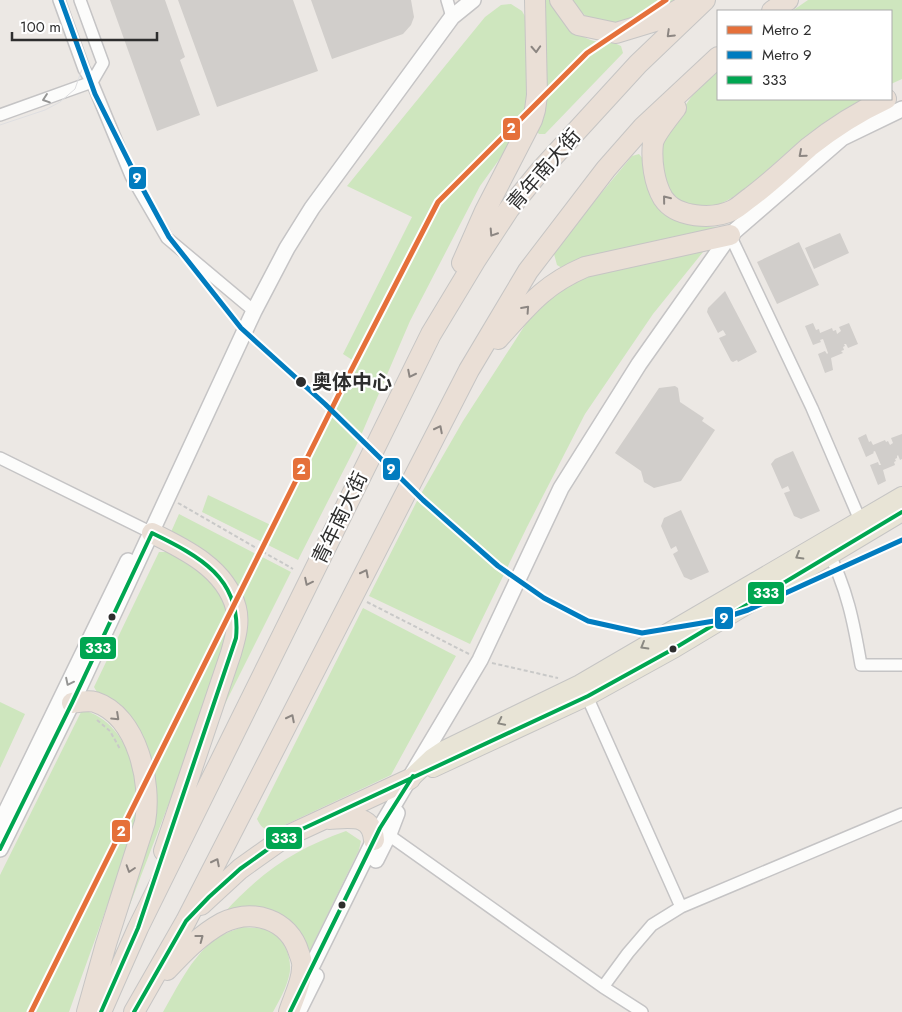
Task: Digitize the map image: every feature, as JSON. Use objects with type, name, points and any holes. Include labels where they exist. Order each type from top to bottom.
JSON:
[{"type":"highway","points":[[431,334],[484,211],[535,110],[537,95],[535,0]]},
{"type":"highway","points":[[560,0],[578,25],[616,33],[662,19],[696,0]]},
{"type":"highway","name":"青年南大街","points":[[101,1012],[138,928],[431,334],[509,209],[540,170],[638,64],[705,0]]},
{"type":"highway","points":[[773,10],[788,0]]},
{"type":"highway","points":[[138,1005],[186,921],[469,370],[528,270],[606,169],[643,127],[717,58]]},
{"type":"highway","points":[[700,74],[653,141],[654,174],[664,199],[680,212],[691,215],[713,216],[733,210],[761,189],[811,146],[853,115],[884,100]]},
{"type":"highway","points":[[469,370],[537,296],[569,274],[600,264],[730,235]]},
{"type":"highway","points":[[138,928],[231,654],[238,620],[231,596],[217,576],[194,556],[148,530]]},
{"type":"highway","points":[[72,703],[95,702],[122,721],[131,736],[140,758],[147,790],[147,811],[143,828],[106,944],[87,1012]]},
{"type":"highway","points":[[186,921],[223,884],[259,854],[285,837],[410,779]]},
{"type":"highway","points":[[320,820],[355,818],[369,824],[373,830],[381,834]]},
{"type":"highway","points":[[138,1005],[190,946],[230,920],[254,917],[281,925],[298,948],[302,968],[289,1012]]},
{"type":"main road","points":[[827,548],[860,520],[902,496]]},
{"type":"main road","points":[[410,779],[432,758],[444,750],[584,690],[827,548],[902,512]]},
{"type":"street","points":[[59,0],[84,69],[92,82],[131,176],[167,238],[254,311]]},
{"type":"street","points":[[0,115],[92,82],[103,63],[80,0]]},
{"type":"street","points":[[447,0],[452,16]]},
{"type":"street","points":[[0,824],[148,530],[169,498],[254,311],[288,248],[312,208],[452,16],[473,0]]},
{"type":"street","points":[[289,1012],[410,779],[480,660],[561,488],[639,364],[730,235],[842,138],[902,109]]},
{"type":"street","points":[[730,235],[812,408],[860,520]]},
{"type":"street","points":[[0,458],[148,530]]},
{"type":"street","points":[[0,849],[72,703],[148,530]]},
{"type":"street","points":[[827,548],[843,582],[853,619],[861,664],[902,665]]},
{"type":"street","points":[[584,690],[681,907]]},
{"type":"street","points":[[603,987],[652,925],[681,907],[902,814]]},
{"type":"street","points":[[381,834],[642,1012]]},
{"type":"street","points":[[298,1012],[381,834]]},
{"type":"path","points":[[169,498],[293,569]]},
{"type":"path","points":[[94,718],[110,731],[121,751]]},
{"type":"green space","points":[[541,0],[551,0],[569,25],[580,34],[594,41],[618,44],[621,46],[623,53],[545,134],[539,134],[535,129]]},
{"type":"green space","points":[[569,0],[681,0],[621,27],[591,21]]},
{"type":"green space","points":[[808,0],[902,0],[902,79],[892,84],[892,10],[793,10]]},
{"type":"green space","points":[[511,4],[522,11],[528,22],[530,102],[509,146],[480,186],[410,321],[359,440],[298,560],[202,512],[208,495],[275,527],[357,363],[343,354],[412,217],[347,186],[485,17],[501,5]]},
{"type":"green space","points":[[717,69],[717,100],[861,100],[807,136],[751,184],[720,204],[720,207],[688,205],[675,197],[665,183],[659,158],[660,149],[691,97]]},
{"type":"green space","points":[[639,154],[643,159],[657,204],[662,211],[677,221],[720,227],[562,268],[557,265],[554,254],[632,156]]},
{"type":"green space","points":[[701,249],[703,252],[653,314],[585,414],[470,644],[369,596],[418,499],[463,421],[527,322],[544,303],[562,286],[584,276]]},
{"type":"green space","points":[[179,514],[291,572],[221,712],[247,616],[244,600],[236,586],[171,532]]},
{"type":"green space","points":[[159,552],[169,552],[204,574],[226,606],[229,625],[216,670],[174,790],[119,933],[152,787],[94,687]]},
{"type":"green space","points":[[363,608],[456,656],[391,775],[272,831],[266,829],[261,826],[257,819]]},
{"type":"green space","points":[[0,702],[25,714],[0,768]]},
{"type":"green space","points":[[82,710],[98,716],[111,727],[122,740],[130,756],[137,792],[135,826],[129,848],[69,1012],[0,1012],[0,875]]},
{"type":"green space","points":[[346,831],[361,841],[359,850],[308,954],[299,934],[224,913],[252,885],[280,863],[311,846]]},
{"type":"green space","points":[[242,927],[269,930],[285,946],[290,964],[289,976],[273,1012],[163,1012],[185,974],[205,948],[220,936]]},
{"type":"building","points":[[110,0],[165,0],[185,57],[180,60],[200,115],[157,131]]},
{"type":"building","points":[[178,0],[293,0],[318,71],[217,107]]},
{"type":"building","points":[[311,0],[411,0],[414,17],[411,25],[403,34],[332,59]]},
{"type":"building","points":[[840,233],[849,253],[814,269],[805,248]]},
{"type":"building","points":[[799,242],[819,285],[777,304],[757,262]]},
{"type":"building","points":[[725,291],[757,352],[738,362],[737,360],[731,361],[719,338],[726,335],[723,330],[718,333],[707,312],[708,308]]},
{"type":"building","points":[[813,323],[816,330],[819,329],[820,333],[832,328],[833,331],[836,330],[837,334],[841,331],[839,327],[849,323],[858,344],[848,348],[844,344],[844,350],[841,351],[843,353],[831,358],[833,370],[825,373],[818,354],[825,351],[828,353],[823,339],[820,340],[821,342],[813,345],[805,326]]},
{"type":"building","points":[[675,386],[678,388],[680,402],[704,418],[702,421],[715,430],[681,481],[654,488],[644,482],[641,471],[615,453],[659,388]]},
{"type":"building","points":[[866,434],[869,442],[871,441],[873,445],[885,440],[890,445],[893,443],[891,438],[902,434],[902,459],[900,460],[898,455],[894,462],[895,465],[883,470],[886,481],[878,485],[870,465],[878,462],[881,465],[875,451],[866,457],[858,438]]},
{"type":"building","points":[[793,451],[820,511],[801,519],[794,516],[784,493],[790,491],[788,486],[782,489],[771,464],[775,459]]},
{"type":"building","points":[[681,510],[709,572],[691,580],[684,577],[673,554],[678,551],[676,546],[671,549],[661,526],[664,518]]},
{"type":"tram line","points":[[0,125],[45,110],[60,102],[75,89],[83,66],[78,44],[63,0]]},
{"type":"metro line","name":"9","points":[[61,0],[95,94],[169,237],[241,328],[325,404],[423,500],[498,566],[544,598],[588,621],[642,633],[714,621],[748,610],[902,540]]},
{"type":"metro line","name":"2","points":[[31,1012],[343,386],[438,202],[587,53],[666,0]]},
{"type":"transit line","name":"333","points":[[134,1012],[186,921],[240,869],[285,837],[588,696],[675,648],[902,512]]},
{"type":"transit line","name":"333","points":[[0,849],[72,703],[152,533],[186,551],[214,572],[224,584],[232,600],[236,617],[236,638],[138,928],[101,1012]]},
{"type":"transit line","name":"333","points":[[290,1012],[380,828],[413,776]]},
{"type":"place","name":"奥体中心","points":[[301,382]]}]
